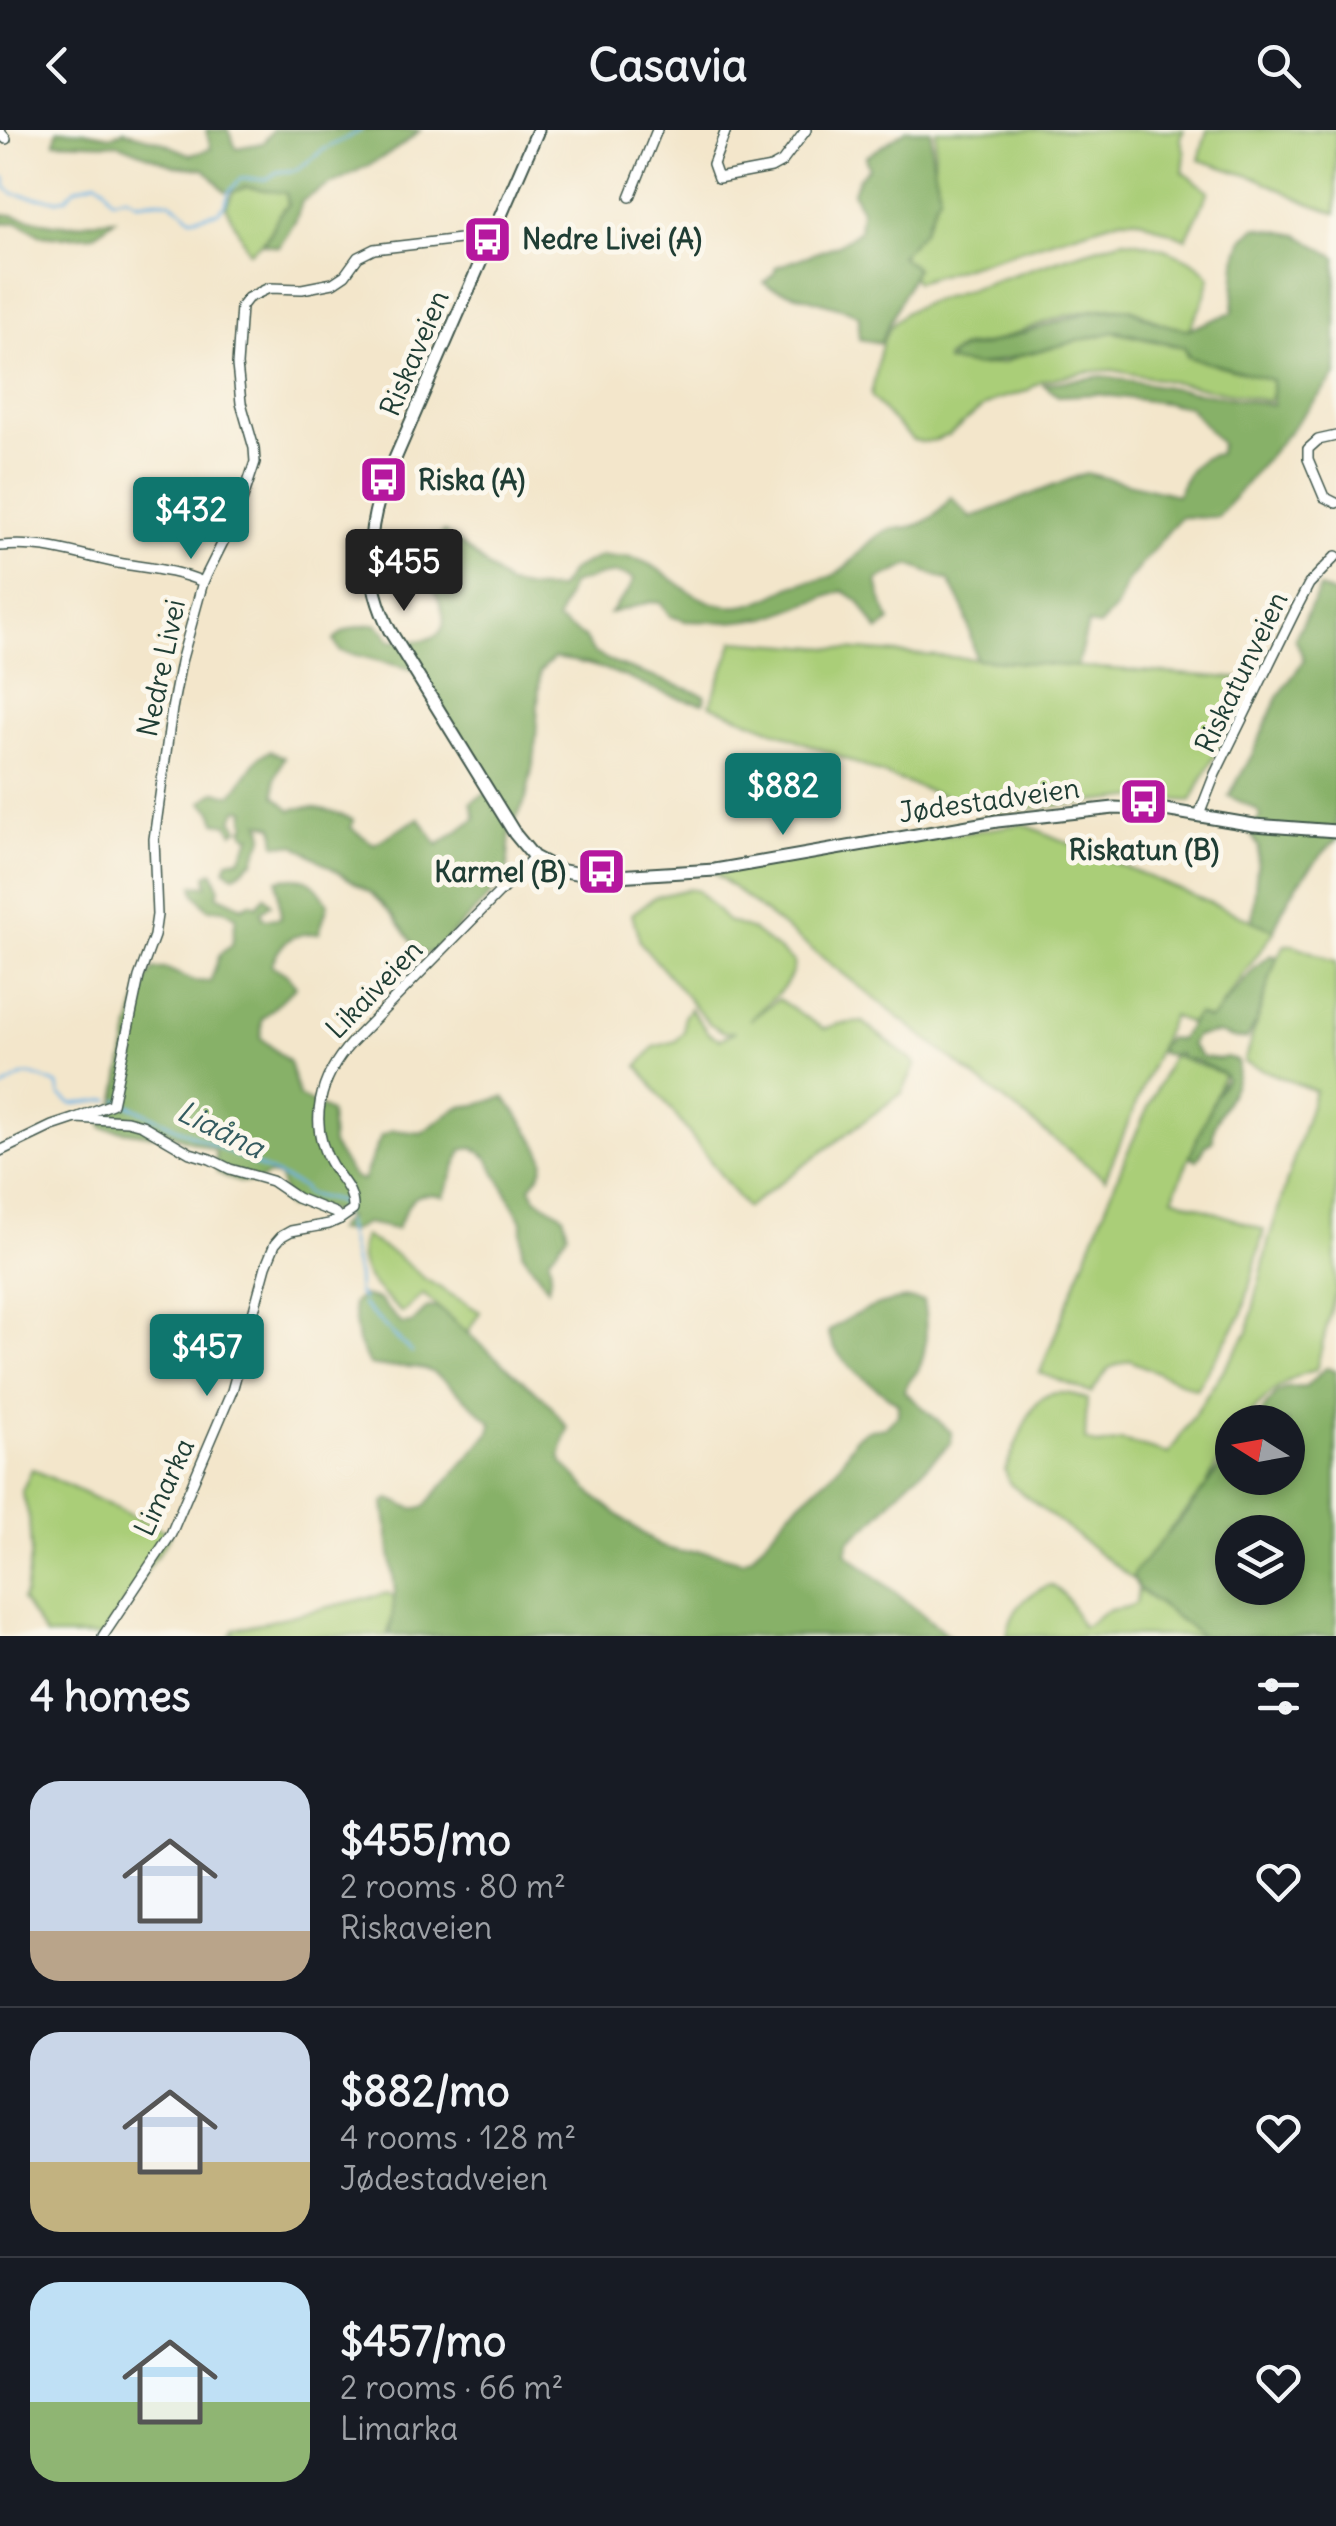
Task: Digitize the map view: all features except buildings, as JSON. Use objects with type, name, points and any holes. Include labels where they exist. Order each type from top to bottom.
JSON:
[{"type":"main road","name":"Riskaveien","points":[[534,857],[509,826],[390,631],[374,592],[370,561],[374,516],[384,484],[538,130]]},
{"type":"main road","name":"Jødestadveien","points":[[534,857],[553,868],[586,874],[681,873],[1047,814],[1139,808],[1254,825],[1336,831]]},
{"type":"street","points":[[630,197],[657,130]]},
{"type":"street","points":[[726,130],[713,164],[718,178],[771,168],[782,162],[806,130]]},
{"type":"street","name":"Nedre Livei","points":[[76,1118],[112,1104],[139,977],[154,937],[156,822],[176,686],[203,582],[239,510],[255,462],[237,365],[242,304],[268,288],[302,290],[333,283],[345,276],[358,257],[374,250],[495,230]]},
{"type":"street","points":[[1336,436],[1318,440],[1308,448],[1308,459],[1324,496],[1336,503]]},
{"type":"street","points":[[0,546],[56,547],[108,561],[178,572],[203,582]]},
{"type":"street","name":"Riskatunveien","points":[[1199,815],[1296,607],[1310,584],[1336,556]]},
{"type":"street","name":"Likaiveien","points":[[340,1219],[352,1210],[352,1196],[324,1148],[318,1114],[331,1068],[534,857]]},
{"type":"street","points":[[0,1151],[76,1118],[127,1120],[190,1153],[272,1181],[340,1219]]},
{"type":"street","name":"Limarka","points":[[102,1636],[176,1522],[232,1391],[274,1244],[292,1232],[340,1219]]},
{"type":"green space","points":[[57,130],[110,136],[124,131],[191,155],[211,149],[206,130],[228,130],[236,148],[263,143],[272,130],[420,130],[393,151],[302,201],[296,220],[279,247],[263,244],[288,205],[286,193],[246,187],[225,191],[204,169],[174,166],[119,144],[55,142]]},
{"type":"green space","points":[[906,130],[931,130],[940,193],[923,231],[900,256],[916,268],[880,343],[859,339],[859,316],[848,310],[764,283],[776,267],[838,245],[859,231],[861,211],[853,192],[858,179],[869,168],[866,157]]},
{"type":"green space","points":[[936,130],[1184,130],[1180,138],[1185,153],[1183,172],[1209,191],[1186,239],[1138,219],[1121,219],[916,282],[901,250],[934,166]]},
{"type":"green space","points":[[1207,130],[1336,130],[1336,213],[1259,179],[1199,160]]},
{"type":"green space","points":[[246,187],[286,193],[288,205],[264,240],[249,252],[226,207],[233,192]]},
{"type":"green space","points":[[2,214],[66,225],[115,219],[94,235],[63,237],[41,235],[18,222],[0,224]]},
{"type":"green space","points":[[1257,227],[1298,235],[1336,257],[1336,375],[1218,517],[1180,517],[1127,582],[1117,607],[1099,626],[1088,624],[1077,667],[976,659],[964,609],[949,581],[910,565],[877,580],[890,621],[878,631],[859,601],[843,591],[767,618],[729,622],[686,621],[670,616],[661,603],[650,602],[610,613],[634,579],[602,575],[571,584],[557,621],[584,637],[593,652],[705,695],[704,703],[602,669],[554,658],[540,671],[535,754],[526,799],[510,832],[507,874],[432,954],[420,953],[393,915],[371,893],[295,845],[276,844],[274,826],[260,823],[263,837],[254,861],[235,875],[225,870],[228,861],[240,859],[251,836],[243,829],[245,810],[238,809],[232,820],[239,829],[233,833],[228,825],[216,822],[212,811],[202,802],[215,792],[232,795],[259,757],[270,751],[284,757],[275,778],[275,796],[291,810],[322,809],[353,820],[351,828],[374,844],[419,818],[438,845],[476,818],[471,802],[492,790],[415,670],[340,651],[334,641],[347,630],[375,624],[390,641],[431,638],[440,631],[444,622],[442,611],[421,563],[424,550],[444,532],[508,585],[559,589],[572,570],[601,556],[627,557],[655,567],[704,599],[741,606],[834,575],[879,535],[928,520],[951,497],[971,518],[1086,473],[1177,495],[1192,468],[1218,454],[1221,444],[1188,406],[1096,394],[1058,396],[1043,384],[1102,376],[1273,405],[1272,380],[1189,357],[1185,347],[1117,331],[978,366],[948,362],[962,349],[1092,311],[1129,309],[1159,323],[1188,330],[1233,312],[1236,260],[1243,238]]},
{"type":"green space","points":[[1124,240],[1184,257],[1210,278],[1189,329],[1166,325],[1129,309],[1090,310],[988,343],[965,346],[953,352],[946,362],[982,366],[1003,363],[1113,332],[1184,348],[1187,357],[1272,380],[1269,401],[1112,370],[1085,372],[1041,381],[1027,391],[996,400],[950,434],[923,442],[913,440],[872,397],[883,342],[893,324],[907,312]]},
{"type":"green space","points":[[1320,588],[1336,595],[1336,840],[1300,882],[1274,930],[1252,921],[1259,847],[1248,830],[1261,816],[1229,796],[1278,697],[1304,660],[1295,638]]},
{"type":"green space","points":[[734,641],[1246,679],[1251,685],[1191,801],[1140,797],[989,813],[710,705]]},
{"type":"green space","points":[[1023,824],[1275,930],[1205,1029],[1172,1016],[1105,1179],[712,871]]},
{"type":"green space","points":[[213,872],[219,888],[217,895],[242,907],[251,903],[257,906],[265,896],[271,904],[261,912],[264,919],[281,918],[277,880],[308,881],[328,904],[319,933],[294,937],[275,956],[271,965],[296,986],[262,1019],[261,1038],[289,1062],[299,1096],[330,1112],[332,1145],[354,1178],[363,1180],[381,1136],[393,1130],[421,1133],[459,1107],[504,1097],[543,1158],[542,1170],[530,1187],[536,1198],[563,1215],[568,1233],[549,1258],[548,1288],[522,1252],[522,1221],[488,1158],[473,1147],[462,1150],[444,1196],[417,1196],[396,1229],[366,1223],[349,1232],[336,1230],[347,1217],[318,1207],[287,1207],[279,1177],[268,1175],[249,1183],[236,1181],[217,1172],[215,1150],[163,1131],[150,1135],[103,1128],[100,1119],[116,1100],[134,1013],[154,969],[210,982],[220,954],[232,945],[236,917],[223,909],[208,909],[195,894],[193,886],[207,885],[206,875]]},
{"type":"green space","points":[[688,889],[698,891],[727,921],[753,930],[794,962],[784,987],[750,1020],[778,999],[824,1029],[863,1022],[916,1064],[902,1093],[746,1208],[638,1066],[654,1047],[676,1041],[684,1031],[684,1017],[690,1008],[708,1033],[720,1039],[735,1032],[724,1032],[709,1023],[640,942],[632,914],[655,897]]},
{"type":"green space","points":[[1285,945],[1294,945],[1336,962],[1336,1290],[1316,1370],[1285,1383],[1260,1405],[1215,1405],[1215,1468],[1205,1488],[1134,1580],[1010,1484],[1005,1470],[1035,1407],[1041,1399],[1058,1393],[1087,1399],[1085,1440],[1098,1445],[1122,1441],[1169,1454],[1248,1332],[1269,1239],[1315,1091],[1244,1062],[1277,957]]},
{"type":"green space","points":[[1271,955],[1277,957],[1247,1039],[1218,1033],[1195,1036],[1191,1044],[1201,1057],[1237,1061],[1238,1071],[1217,1120],[1213,1140],[1197,1160],[1190,1156],[1226,1079],[1224,1074],[1195,1060],[1182,1059],[1178,1053],[1160,1052],[1160,1046],[1168,1038],[1179,1040],[1197,1014],[1208,1019],[1214,1016]]},
{"type":"green space","points":[[1172,1055],[1224,1074],[1173,1197],[1264,1230],[1242,1315],[1196,1389],[1129,1360],[1109,1368],[1091,1393],[1040,1373],[1125,1158]]},
{"type":"green space","points":[[364,1236],[480,1312],[467,1333],[423,1294],[402,1313],[385,1297],[364,1270]]},
{"type":"green space","points":[[362,1296],[379,1300],[402,1324],[412,1323],[428,1307],[438,1308],[547,1401],[568,1428],[560,1456],[562,1462],[596,1498],[659,1546],[742,1561],[752,1556],[791,1510],[838,1468],[856,1437],[885,1427],[898,1415],[898,1404],[848,1364],[828,1332],[872,1307],[898,1300],[923,1301],[924,1355],[904,1391],[951,1432],[951,1443],[850,1540],[846,1553],[949,1636],[390,1636],[395,1591],[384,1503],[389,1499],[411,1508],[425,1506],[490,1432],[492,1422],[427,1370],[369,1365],[358,1342],[353,1307]]},
{"type":"green space","points":[[1324,1369],[1336,1371],[1336,1636],[1201,1636],[1138,1588],[1133,1578],[1135,1571],[1215,1474],[1215,1495],[1305,1495],[1305,1405],[1267,1405],[1287,1388],[1306,1387]]},
{"type":"green space","points":[[32,1469],[171,1534],[103,1636],[46,1636],[22,1600],[31,1551],[29,1517],[22,1491]]},
{"type":"green space","points":[[1050,1585],[1066,1598],[1082,1627],[1107,1611],[1136,1603],[1138,1589],[1201,1636],[1007,1636],[1021,1604]]},
{"type":"green space","points":[[388,1593],[397,1600],[387,1636],[230,1636],[235,1629]]},
{"type":"waterway","points":[[0,176],[5,178],[6,188],[15,194],[56,200],[97,181],[112,200],[126,196],[137,203],[167,201],[191,218],[218,212],[240,179],[267,179],[277,172],[297,170],[323,150],[362,130]]},
{"type":"waterway","name":"Liaåna","points":[[0,1090],[28,1075],[58,1085],[60,1095],[72,1104],[110,1100]]},
{"type":"waterway","name":"Liaåna","points":[[118,1100],[302,1187],[306,1194],[339,1202],[343,1214]]},
{"type":"waterway","name":"Liaåna","points":[[345,1221],[362,1299]]},
{"type":"waterway","name":"Liaåna","points":[[362,1304],[412,1353]]},
{"type":"place","name":"Nedre Livei (A)","points":[[487,239]]},
{"type":"place","name":"Riska (A)","points":[[383,480]]},
{"type":"place","name":"Riskatun (B)","points":[[1144,802]]},
{"type":"place","name":"Karmel (B)","points":[[601,872]]}]
